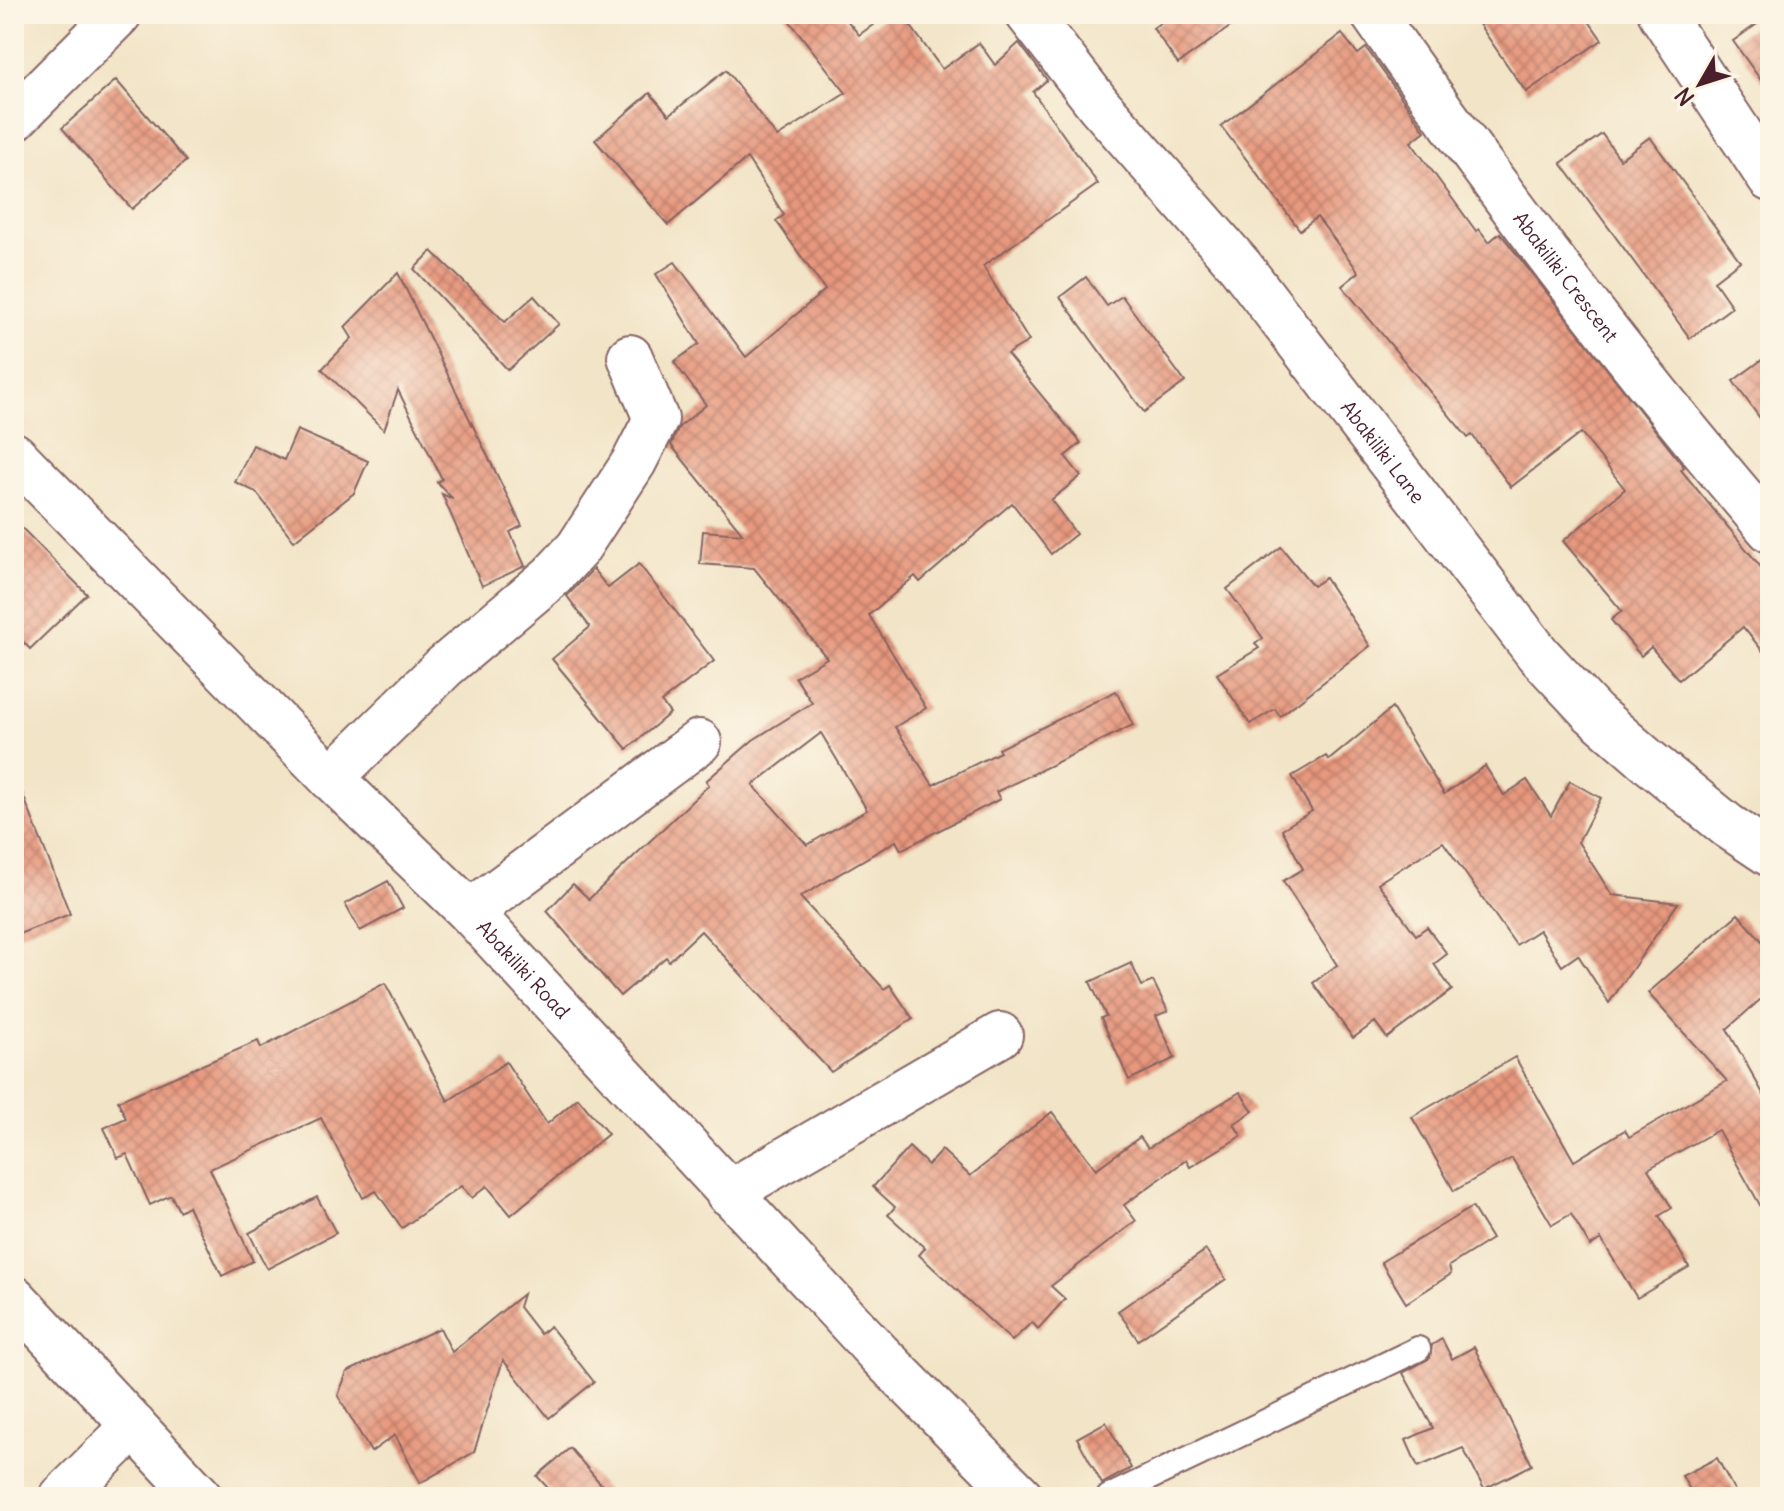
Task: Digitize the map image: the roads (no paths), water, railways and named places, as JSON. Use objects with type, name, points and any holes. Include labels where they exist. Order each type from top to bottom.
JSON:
[{"type":"street","points":[[14,119],[119,14]]},
{"type":"street","name":"Abakiliki Lane","points":[[1028,14],[1099,105],[1240,266],[1538,654],[1593,713],[1647,760],[1728,826],[1770,854]]},
{"type":"street","name":"Abakiliki Crescent","points":[[1373,14],[1431,97],[1684,429],[1770,530]]},
{"type":"street","points":[[1661,14],[1770,179]]},
{"type":"street","points":[[331,778],[444,667],[552,576],[578,548],[634,462],[656,419],[630,357]]},
{"type":"street","name":"Abakiliki Road","points":[[20,472],[470,912],[879,1354],[1021,1497]]},
{"type":"street","points":[[470,912],[699,742]]},
{"type":"street","points":[[728,1193],[1000,1035]]},
{"type":"street","points":[[14,1298],[200,1497]]},
{"type":"street","points":[[62,1497],[134,1426]]},
{"type":"lane","points":[[1109,1497],[1418,1349]]}]
